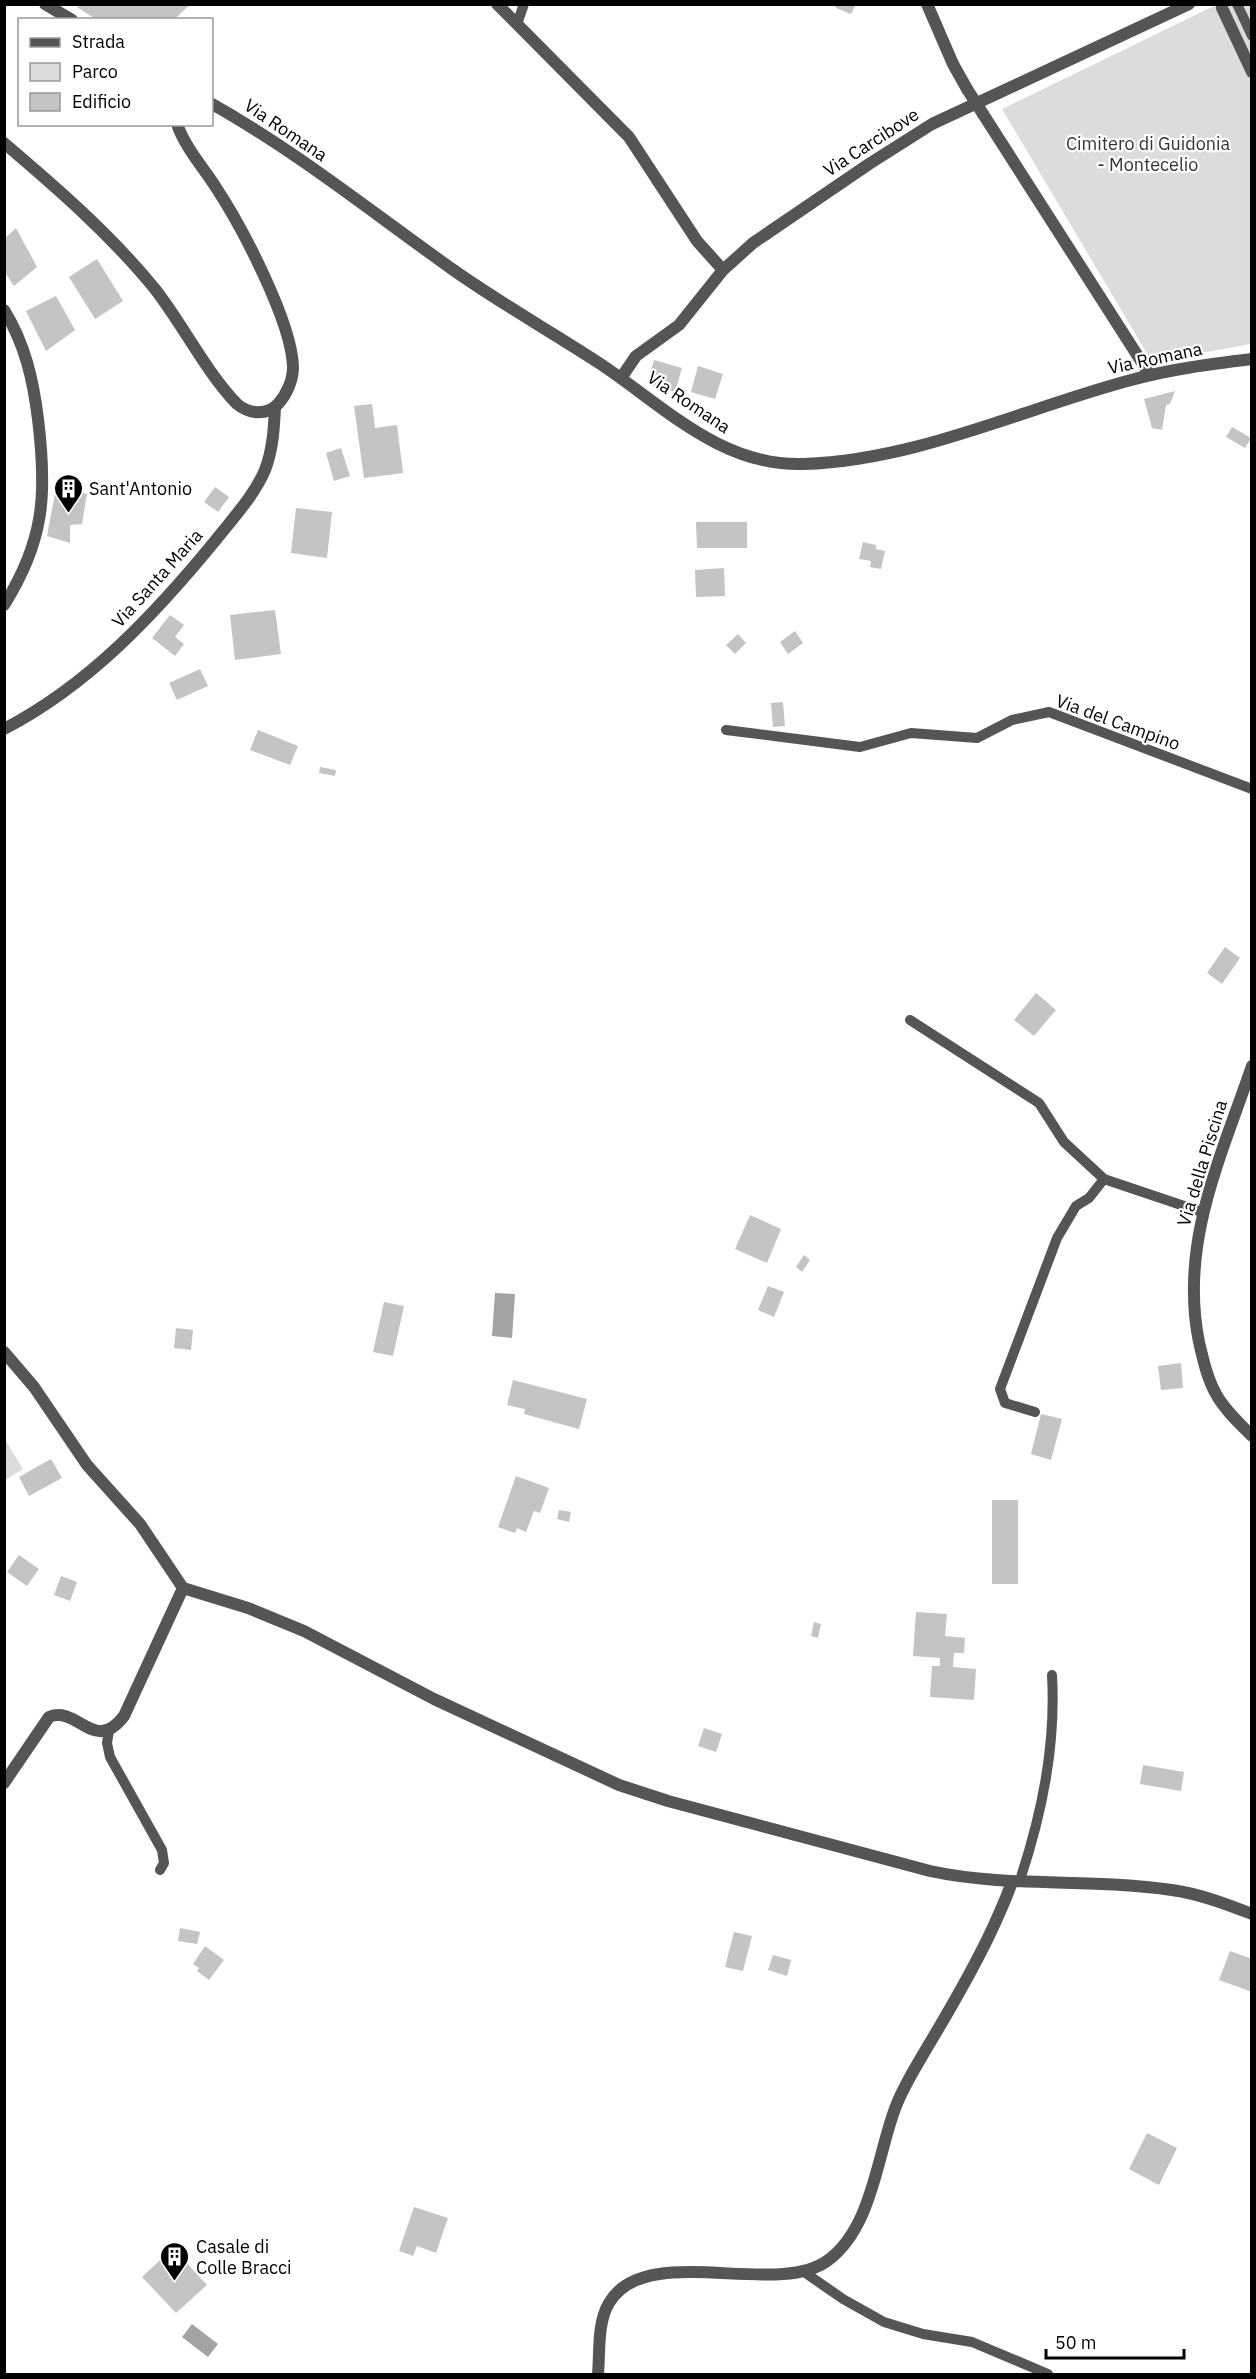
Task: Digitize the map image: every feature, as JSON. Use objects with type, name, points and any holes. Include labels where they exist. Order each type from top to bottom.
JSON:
[{"type":"street","points":[[45,4],[69,18]]},
{"type":"street","points":[[497,4],[629,137],[693,235],[723,270]]},
{"type":"street","points":[[927,4],[953,64],[967,89],[1150,375]]},
{"type":"street","name":"Via Carcibove","points":[[621,378],[636,356],[678,325],[723,270],[753,243],[932,124],[1189,4]]},
{"type":"street","points":[[1222,8],[1251,72]]},
{"type":"street","name":"Via Romana","points":[[213,105],[267,137],[489,295],[621,378],[721,447],[750,458],[802,464],[878,455],[950,438],[1150,375],[1251,359]]},
{"type":"street","points":[[4,143],[73,205],[146,279],[237,404],[254,413],[275,406],[288,389],[292,375],[291,350],[284,328],[242,233],[216,188],[186,145],[178,126]]},
{"type":"street","points":[[4,310],[20,339],[33,379],[44,479],[43,505],[37,533],[23,570],[4,605]]},
{"type":"street","name":"Via Santa Maria","points":[[4,729],[56,698],[95,668],[190,571],[247,501],[261,478],[272,446],[275,406]]},
{"type":"street","name":"Via della Piscina","points":[[1251,1066],[1202,1212],[1194,1251],[1195,1323],[1203,1361],[1216,1394],[1251,1436]]},
{"type":"street","points":[[4,1352],[34,1388],[87,1465],[140,1524],[183,1588],[248,1608],[298,1628],[493,1728],[630,1788],[930,1871],[977,1880],[1016,1880],[1170,1890],[1209,1899],[1251,1914]]},
{"type":"street","points":[[4,1783],[49,1717],[56,1714],[63,1716],[100,1732],[109,1731],[124,1716],[183,1588]]},
{"type":"street","points":[[598,2374],[606,2310],[613,2297],[633,2282],[675,2273],[804,2272],[833,2256],[857,2223],[873,2186],[899,2099],[974,1965],[1016,1880]]},
{"type":"lane","points":[[517,24],[524,4]]},
{"type":"lane","points":[[1237,4],[1251,36]]},
{"type":"lane","name":"Via del Campino","points":[[726,730],[860,747],[911,734],[977,738],[1012,720],[1049,712],[1251,789]]},
{"type":"lane","points":[[910,1020],[1039,1103],[1064,1142],[1104,1179],[1202,1212]]},
{"type":"lane","points":[[1035,1412],[1005,1403],[1000,1389],[1057,1238],[1076,1206],[1089,1198],[1104,1179]]},
{"type":"lane","points":[[1016,1880],[1041,1811],[1055,1716],[1052,1675]]},
{"type":"lane","points":[[109,1731],[106,1743],[110,1757],[162,1850],[164,1856],[160,1870]]},
{"type":"lane","points":[[804,2272],[849,2303],[884,2322],[923,2334],[972,2342],[1048,2374]]},
{"type":"green space","name":"Cimitero di Guidonia - Montecelio","points":[[1216,5],[1251,5],[1251,344],[1152,362],[1002,109]]},
{"type":"green space","points":[[4,1438],[23,1469],[5,1480],[4,1480]]},
{"type":"shaded area","points":[[495,1293],[515,1294],[512,1338],[492,1336]]},
{"type":"shaded area","points":[[192,2324],[218,2344],[208,2357],[182,2337]]},
{"type":"building","points":[[83,4],[186,4],[188,6],[176,18],[94,18],[77,7]]},
{"type":"building","points":[[835,4],[856,4],[851,14],[836,8]]},
{"type":"building","points":[[16,228],[37,267],[14,286],[4,271],[4,239]]},
{"type":"building","points":[[97,259],[123,301],[95,319],[69,277]]},
{"type":"building","points":[[56,296],[75,330],[46,351],[26,311]]},
{"type":"building","points":[[654,360],[682,368],[675,392],[647,384]]},
{"type":"building","points":[[698,366],[723,374],[715,399],[691,392]]},
{"type":"building","points":[[1175,391],[1170,404],[1166,405],[1162,430],[1152,428],[1144,399]]},
{"type":"building","points":[[372,404],[375,428],[397,425],[403,473],[364,478],[354,406]]},
{"type":"building","points":[[1232,427],[1251,438],[1245,448],[1226,437]]},
{"type":"building","points":[[341,448],[350,476],[334,481],[326,453]]},
{"type":"building","name":"Sant'Antonio","points":[[65,483],[70,484],[75,491],[87,494],[82,524],[70,525],[70,543],[47,536],[56,488]]},
{"type":"building","points":[[215,487],[229,497],[218,512],[204,502]]},
{"type":"building","points":[[296,508],[332,512],[327,558],[291,553]]},
{"type":"building","points":[[696,522],[747,522],[747,548],[697,548]]},
{"type":"building","points":[[863,542],[876,545],[876,549],[885,551],[881,569],[870,567],[871,561],[859,559]]},
{"type":"building","points":[[724,568],[725,596],[696,597],[695,570]]},
{"type":"building","points":[[275,610],[281,654],[235,660],[230,615]]},
{"type":"building","points":[[170,615],[184,625],[175,637],[184,644],[175,656],[152,638]]},
{"type":"building","points":[[795,631],[803,643],[788,654],[780,642]]},
{"type":"building","points":[[738,634],[746,643],[735,654],[726,645]]},
{"type":"building","points":[[200,669],[208,686],[177,700],[169,683]]},
{"type":"building","points":[[783,702],[785,726],[773,727],[771,703]]},
{"type":"building","points":[[258,730],[298,746],[290,765],[250,750]]},
{"type":"building","points":[[320,767],[336,770],[335,776],[319,773]]},
{"type":"building","points":[[1225,947],[1240,958],[1222,984],[1207,973]]},
{"type":"building","points":[[1036,993],[1056,1010],[1034,1036],[1014,1020]]},
{"type":"building","points":[[750,1215],[781,1229],[767,1263],[735,1249]]},
{"type":"building","points":[[804,1255],[810,1260],[802,1272],[796,1267]]},
{"type":"building","points":[[768,1286],[784,1292],[774,1317],[758,1310]]},
{"type":"building","points":[[384,1302],[404,1306],[393,1356],[373,1352]]},
{"type":"building","points":[[176,1328],[193,1330],[191,1350],[174,1348]]},
{"type":"building","points":[[1181,1363],[1183,1388],[1161,1390],[1158,1366]]},
{"type":"building","points":[[513,1380],[587,1399],[579,1429],[524,1414],[525,1409],[507,1405]]},
{"type":"building","points":[[1041,1414],[1062,1419],[1051,1460],[1031,1454]]},
{"type":"building","points":[[51,1459],[62,1478],[29,1496],[19,1477]]},
{"type":"building","points":[[516,1476],[549,1488],[540,1513],[534,1511],[526,1532],[517,1528],[515,1533],[498,1527]]},
{"type":"building","points":[[992,1500],[1018,1500],[1018,1584],[992,1584]]},
{"type":"building","points":[[559,1510],[571,1512],[569,1522],[557,1519]]},
{"type":"building","points":[[19,1555],[39,1569],[27,1586],[7,1572]]},
{"type":"building","points":[[61,1576],[77,1582],[70,1601],[54,1595]]},
{"type":"building","points":[[916,1612],[947,1614],[945,1636],[965,1638],[964,1653],[954,1653],[953,1667],[976,1669],[974,1700],[930,1697],[932,1666],[940,1666],[940,1658],[913,1656]]},
{"type":"building","points":[[814,1622],[821,1624],[818,1638],[811,1636]]},
{"type":"building","points":[[704,1728],[722,1734],[716,1752],[698,1746]]},
{"type":"building","points":[[1143,1765],[1184,1772],[1181,1791],[1140,1784]]},
{"type":"building","points":[[180,1928],[200,1932],[197,1944],[178,1941]]},
{"type":"building","points":[[734,1932],[752,1936],[743,1971],[725,1967]]},
{"type":"building","points":[[205,1946],[224,1960],[209,1980],[197,1971],[199,1968],[193,1964]]},
{"type":"building","points":[[1230,1951],[1252,1959],[1252,1992],[1219,1980]]},
{"type":"building","points":[[773,1955],[791,1960],[787,1976],[768,1970]]},
{"type":"building","points":[[1147,2133],[1177,2148],[1159,2185],[1129,2169]]},
{"type":"building","points":[[414,2207],[448,2218],[436,2253],[417,2246],[413,2256],[399,2251]]},
{"type":"building","name":"Casale di Colle Bracci","points":[[173,2248],[207,2285],[176,2313],[142,2277]]},
{"type":"place","name":"Sant'Antonio","points":[[68,514]]},
{"type":"place","name":"Casale di Colle Bracci","points":[[175,2282]]}]
